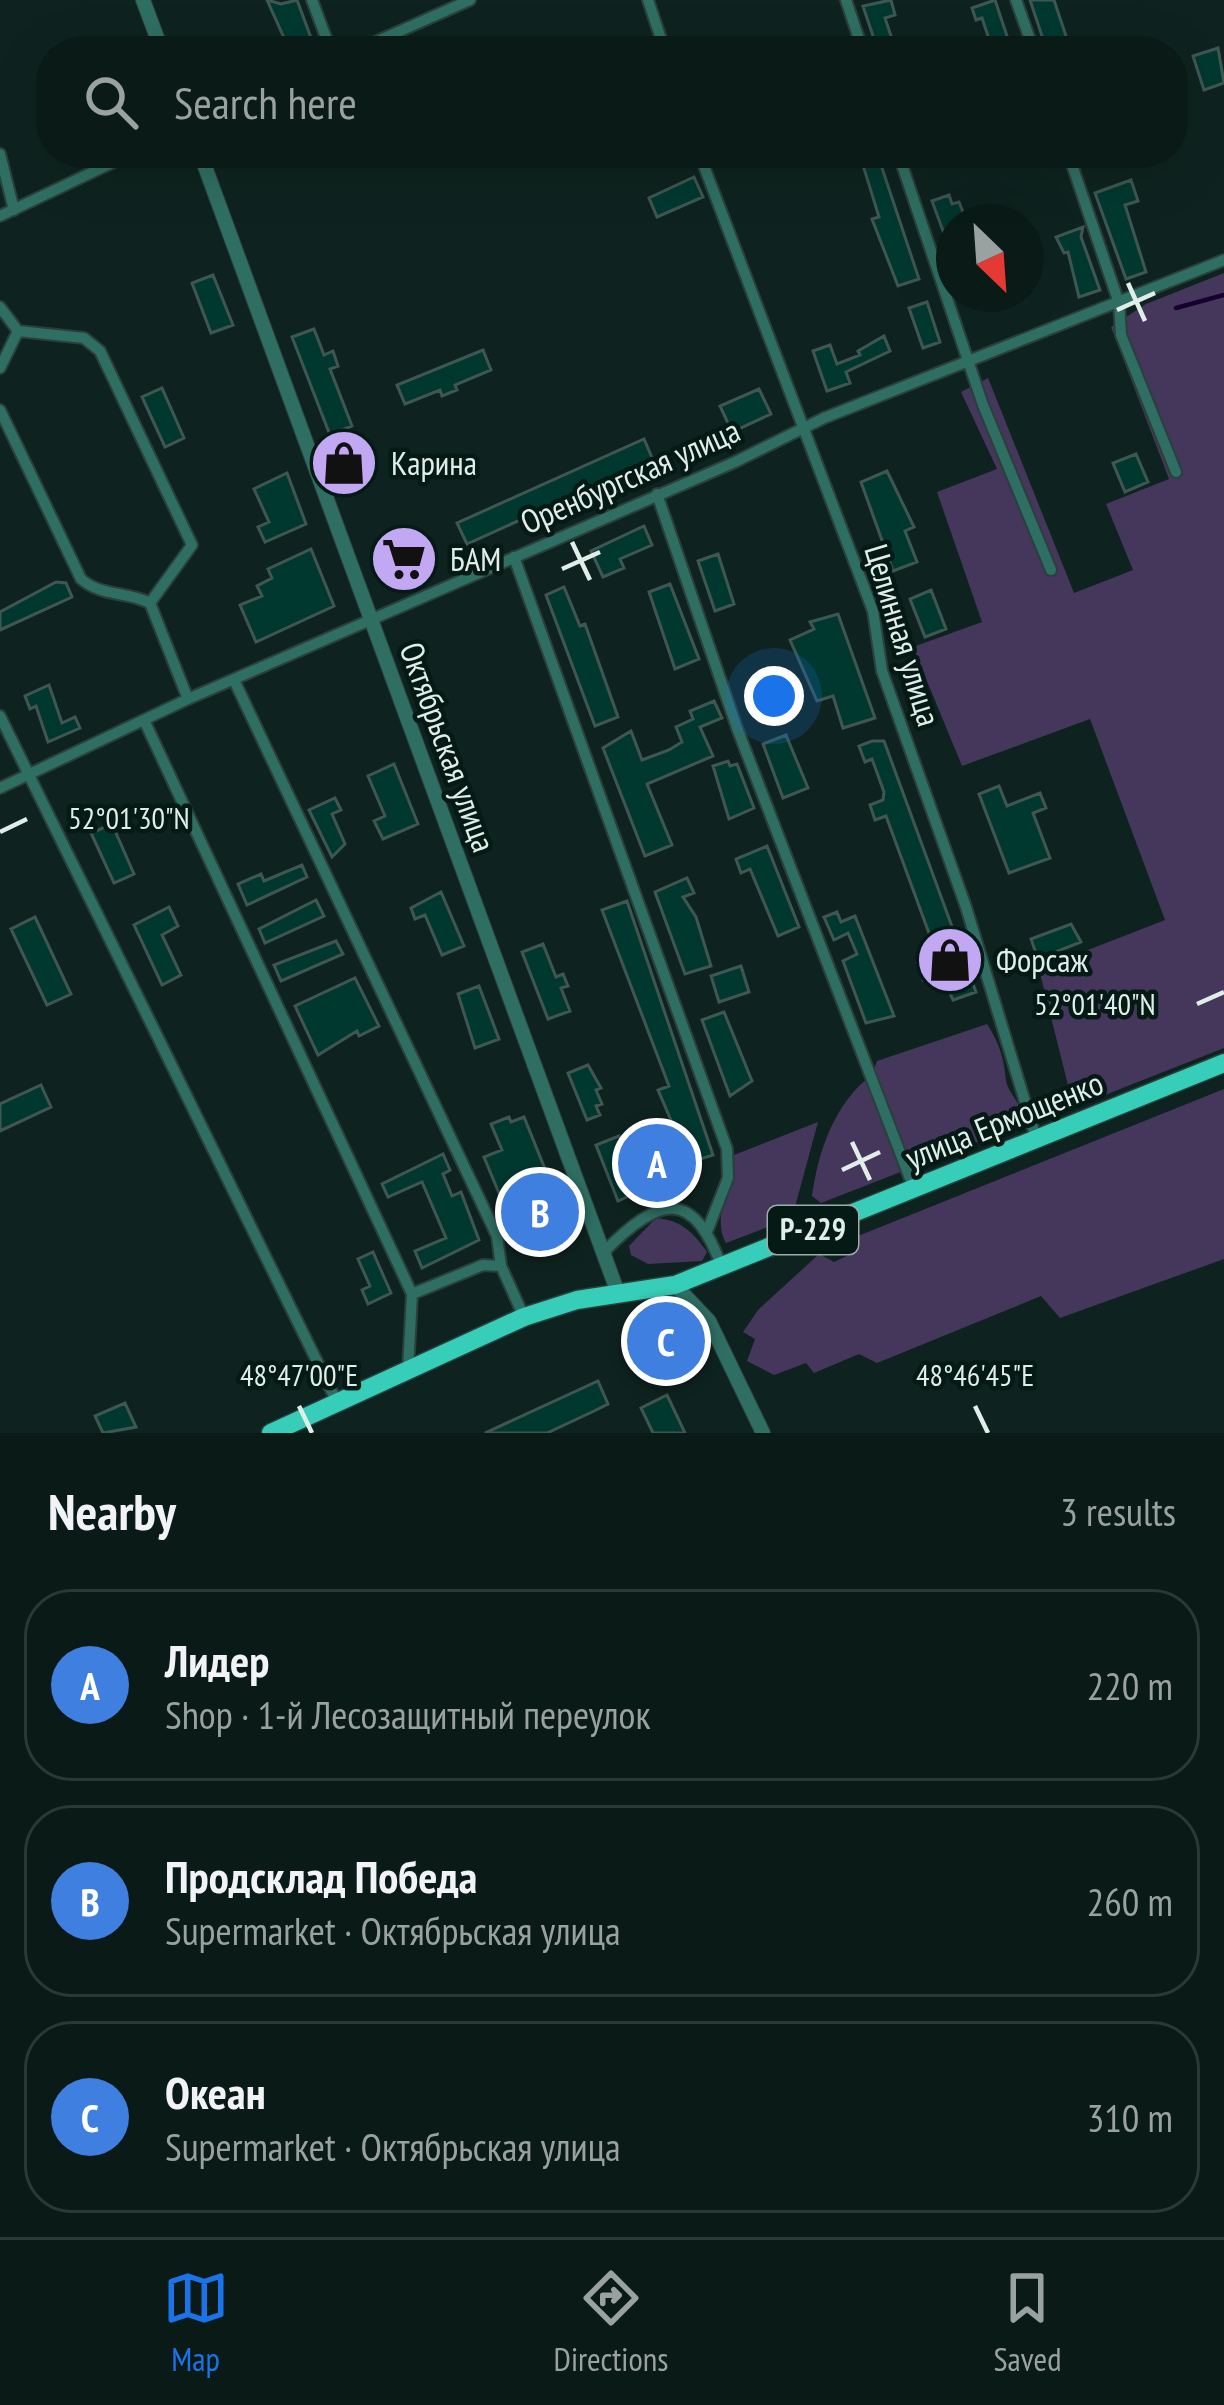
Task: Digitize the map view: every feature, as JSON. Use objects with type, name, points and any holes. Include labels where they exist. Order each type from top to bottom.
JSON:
[{"type":"highway","name":"улица Ермощенко","points":[[271,1433],[524,1317],[618,1292],[675,1285],[722,1268],[1224,1063]]},
{"type":"street","points":[[142,0],[156,36]]},
{"type":"street","points":[[312,0],[325,36]]},
{"type":"street","points":[[389,36],[470,0]]},
{"type":"street","points":[[648,0],[660,36]]},
{"type":"street","points":[[846,0],[858,36]]},
{"type":"street","points":[[1016,0],[1029,36]]},
{"type":"street","points":[[0,154],[14,210]]},
{"type":"street","points":[[0,216],[102,168]]},
{"type":"street","name":"Октябрьская улица","points":[[206,168],[618,1292]]},
{"type":"street","name":"Целинная улица","points":[[705,168],[873,611],[882,671],[966,907],[1036,1138]]},
{"type":"street","points":[[903,168],[968,361],[1051,570]]},
{"type":"street","points":[[1073,168],[1119,303],[1121,335],[1176,472]]},
{"type":"street","name":"Оренбургская улица","points":[[0,788],[188,699],[800,428],[1224,260]]},
{"type":"street","points":[[0,307],[18,332],[84,338],[100,352],[192,545],[150,603]]},
{"type":"street","points":[[0,368],[18,332]]},
{"type":"street","points":[[0,410],[81,579],[97,592],[133,594],[150,603],[188,699]]},
{"type":"street","points":[[657,494],[736,728],[914,1189]]},
{"type":"street","points":[[514,556],[727,1149],[728,1178],[708,1229]]},
{"type":"street","points":[[234,680],[496,1236],[501,1266],[524,1317]]},
{"type":"street","points":[[0,716],[337,1402]]},
{"type":"street","points":[[144,720],[412,1294],[408,1370]]},
{"type":"street","points":[[604,1252],[637,1218],[662,1207],[690,1211],[708,1229],[722,1268]]},
{"type":"street","points":[[412,1294],[483,1265],[501,1266]]},
{"type":"street","points":[[675,1285],[709,1321],[763,1433]]},
{"type":"shaded area","points":[[1224,273],[1224,1048],[1067,1110],[1087,1094],[1068,1085],[1039,969],[1165,920],[1090,719],[962,766],[913,647],[982,622],[937,492],[997,469],[961,392],[988,378],[1074,593],[1133,570],[1106,504],[1169,479],[1111,327],[1146,304]]},
{"type":"shaded area","points":[[987,1024],[1001,1052],[1007,1085],[1024,1117],[1016,1127],[821,1203],[812,1196],[830,1129],[848,1099],[872,1075],[877,1061]]},
{"type":"shaded area","points":[[1224,1089],[1224,1259],[1060,1318],[1041,1296],[877,1363],[859,1354],[814,1373],[806,1363],[774,1375],[747,1361],[755,1339],[743,1332],[758,1310],[819,1254],[834,1262],[849,1255],[853,1238]]},
{"type":"shaded area","points":[[818,1122],[792,1218],[726,1243],[722,1212],[734,1155]]},
{"type":"shaded area","points":[[656,1218],[673,1221],[691,1233],[707,1252],[702,1261],[648,1264],[631,1255],[629,1246]]},
{"type":"building","points":[[267,0],[281,4],[297,0],[310,36],[283,36]]},
{"type":"building","points":[[891,0],[895,15],[885,18],[891,36],[873,36],[863,6]]},
{"type":"building","points":[[995,0],[1007,36],[988,36],[982,18],[976,20],[972,8]]},
{"type":"building","points":[[1030,0],[1054,0],[1066,36],[1042,36]]},
{"type":"building","points":[[1218,48],[1224,83],[1204,90],[1193,56]]},
{"type":"building","points":[[864,168],[882,168],[919,279],[898,286],[872,219],[879,217]]},
{"type":"building","points":[[694,177],[703,197],[657,217],[649,198]]},
{"type":"building","points":[[1131,180],[1138,201],[1125,205],[1146,272],[1126,279],[1095,193]]},
{"type":"building","points":[[949,195],[952,204],[936,204],[936,212],[932,201]]},
{"type":"building","points":[[1083,227],[1081,237],[1100,290],[1079,297],[1068,252],[1064,253],[1056,237]]},
{"type":"building","points":[[213,275],[233,325],[211,333],[192,283]]},
{"type":"building","points":[[927,302],[940,342],[923,348],[909,308]]},
{"type":"building","points":[[314,329],[324,355],[333,351],[338,366],[330,369],[352,426],[330,435],[292,337]]},
{"type":"building","points":[[884,336],[890,351],[846,372],[850,383],[827,391],[813,351],[830,345],[837,364],[860,355],[858,351]]},
{"type":"building","points":[[483,350],[491,370],[455,385],[457,390],[442,396],[440,390],[405,404],[397,385]]},
{"type":"building","points":[[162,388],[184,438],[165,447],[142,397]]},
{"type":"building","points":[[759,389],[771,414],[732,432],[720,406]]},
{"type":"building","points":[[644,439],[653,460],[467,544],[457,523]]},
{"type":"building","points":[[1136,454],[1148,482],[1125,492],[1113,463]]},
{"type":"building","points":[[887,471],[914,527],[905,531],[917,562],[893,571],[861,482]]},
{"type":"building","points":[[287,473],[306,524],[265,542],[258,527],[269,522],[254,489]]},
{"type":"building","points":[[644,526],[652,545],[620,559],[624,568],[603,577],[591,551]]},
{"type":"building","points":[[311,549],[334,606],[256,642],[240,605],[262,596],[257,586],[272,578],[268,569]]},
{"type":"building","points":[[718,554],[734,604],[715,611],[698,561]]},
{"type":"building","points":[[56,582],[66,583],[72,597],[0,630],[0,612]]},
{"type":"building","points":[[670,584],[699,659],[675,669],[649,592]]},
{"type":"building","points":[[564,587],[580,626],[585,624],[618,717],[595,726],[546,595]]},
{"type":"building","points":[[931,590],[946,629],[925,637],[910,599]]},
{"type":"building","points":[[838,614],[875,718],[843,728],[833,696],[817,701],[790,640],[814,629],[810,622]]},
{"type":"building","points":[[49,685],[62,723],[75,717],[80,728],[48,742],[36,706],[30,709],[25,696]]},
{"type":"building","points":[[714,701],[722,718],[700,727],[713,756],[647,784],[672,845],[645,856],[603,748],[631,731],[642,760],[669,750],[682,742],[676,727],[693,719],[690,711]]},
{"type":"building","points":[[786,735],[808,788],[783,798],[763,744]]},
{"type":"building","points":[[884,741],[976,992],[953,1000],[941,972],[923,980],[917,963],[937,955],[886,816],[875,820],[870,805],[883,800],[884,792],[872,759],[865,762],[859,746]]},
{"type":"building","points":[[728,761],[730,766],[737,764],[754,808],[729,819],[713,766]]},
{"type":"building","points":[[394,764],[418,824],[383,839],[374,821],[385,816],[368,776]]},
{"type":"building","points":[[999,786],[1007,806],[1040,793],[1046,808],[1033,813],[1050,858],[1009,873],[979,794]]},
{"type":"building","points":[[335,798],[341,810],[332,814],[345,844],[332,857],[309,810]]},
{"type":"building","points":[[112,824],[134,874],[114,883],[91,833]]},
{"type":"building","points":[[767,846],[799,927],[778,936],[750,869],[741,873],[736,859]]},
{"type":"building","points":[[302,865],[307,877],[247,905],[238,884],[261,874],[264,881]]},
{"type":"building","points":[[687,878],[694,893],[683,897],[696,917],[711,966],[685,974],[655,892]]},
{"type":"building","points":[[441,892],[464,946],[442,955],[425,915],[415,919],[411,908]]},
{"type":"building","points":[[316,900],[324,916],[265,943],[259,929]]},
{"type":"building","points":[[627,901],[713,1155],[681,1165],[684,1171],[618,1201],[596,1145],[619,1136],[626,1152],[656,1140],[660,1149],[680,1141],[658,1090],[669,1086],[602,910]]},
{"type":"building","points":[[169,907],[178,926],[162,935],[181,975],[162,985],[134,925]]},
{"type":"building","points":[[837,912],[841,922],[855,916],[894,1016],[866,1023],[843,961],[857,954],[848,933],[834,940],[824,917]]},
{"type":"building","points":[[35,917],[71,994],[47,1005],[11,929]]},
{"type":"building","points":[[1071,924],[1081,942],[1038,959],[1031,939]]},
{"type":"building","points":[[336,941],[343,954],[281,981],[274,965]]},
{"type":"building","points":[[543,944],[556,977],[563,974],[568,986],[561,988],[570,1011],[548,1019],[522,952]]},
{"type":"building","points":[[741,966],[749,992],[719,1002],[711,976]]},
{"type":"building","points":[[355,978],[379,1026],[359,1036],[357,1031],[318,1055],[295,1006]]},
{"type":"building","points":[[479,986],[499,1039],[475,1048],[458,994]]},
{"type":"building","points":[[724,1012],[752,1081],[730,1096],[702,1020]]},
{"type":"building","points":[[588,1065],[601,1088],[596,1090],[602,1104],[596,1106],[600,1115],[587,1120],[568,1073]]},
{"type":"building","points":[[41,1085],[51,1107],[0,1131],[0,1104]]},
{"type":"building","points":[[509,1117],[511,1122],[524,1117],[566,1221],[527,1237],[515,1206],[506,1210],[484,1157],[502,1150],[491,1124]]},
{"type":"building","points":[[443,1154],[450,1170],[443,1174],[452,1196],[461,1192],[479,1240],[422,1268],[415,1251],[446,1238],[422,1182],[388,1197],[382,1184]]},
{"type":"building","points":[[373,1252],[391,1293],[368,1304],[362,1290],[370,1286],[358,1259]]},
{"type":"building","points":[[598,1381],[608,1404],[547,1433],[485,1433]]},
{"type":"building","points":[[667,1395],[685,1433],[653,1433],[641,1408]]},
{"type":"building","points":[[125,1403],[136,1427],[103,1433],[95,1416]]},
{"type":"waterway","points":[[1176,308],[1224,295]]},
{"type":"place","name":"Карина","points":[[344,463]]},
{"type":"place","name":"БАМ","points":[[404,559]]},
{"type":"place","name":"Форсаж","points":[[950,960]]},
{"type":"place","name":"Лидер","points":[[657,1163]]},
{"type":"place","name":"Продсклад Победа","points":[[540,1212]]},
{"type":"place","name":"Океан","points":[[666,1341]]}]
